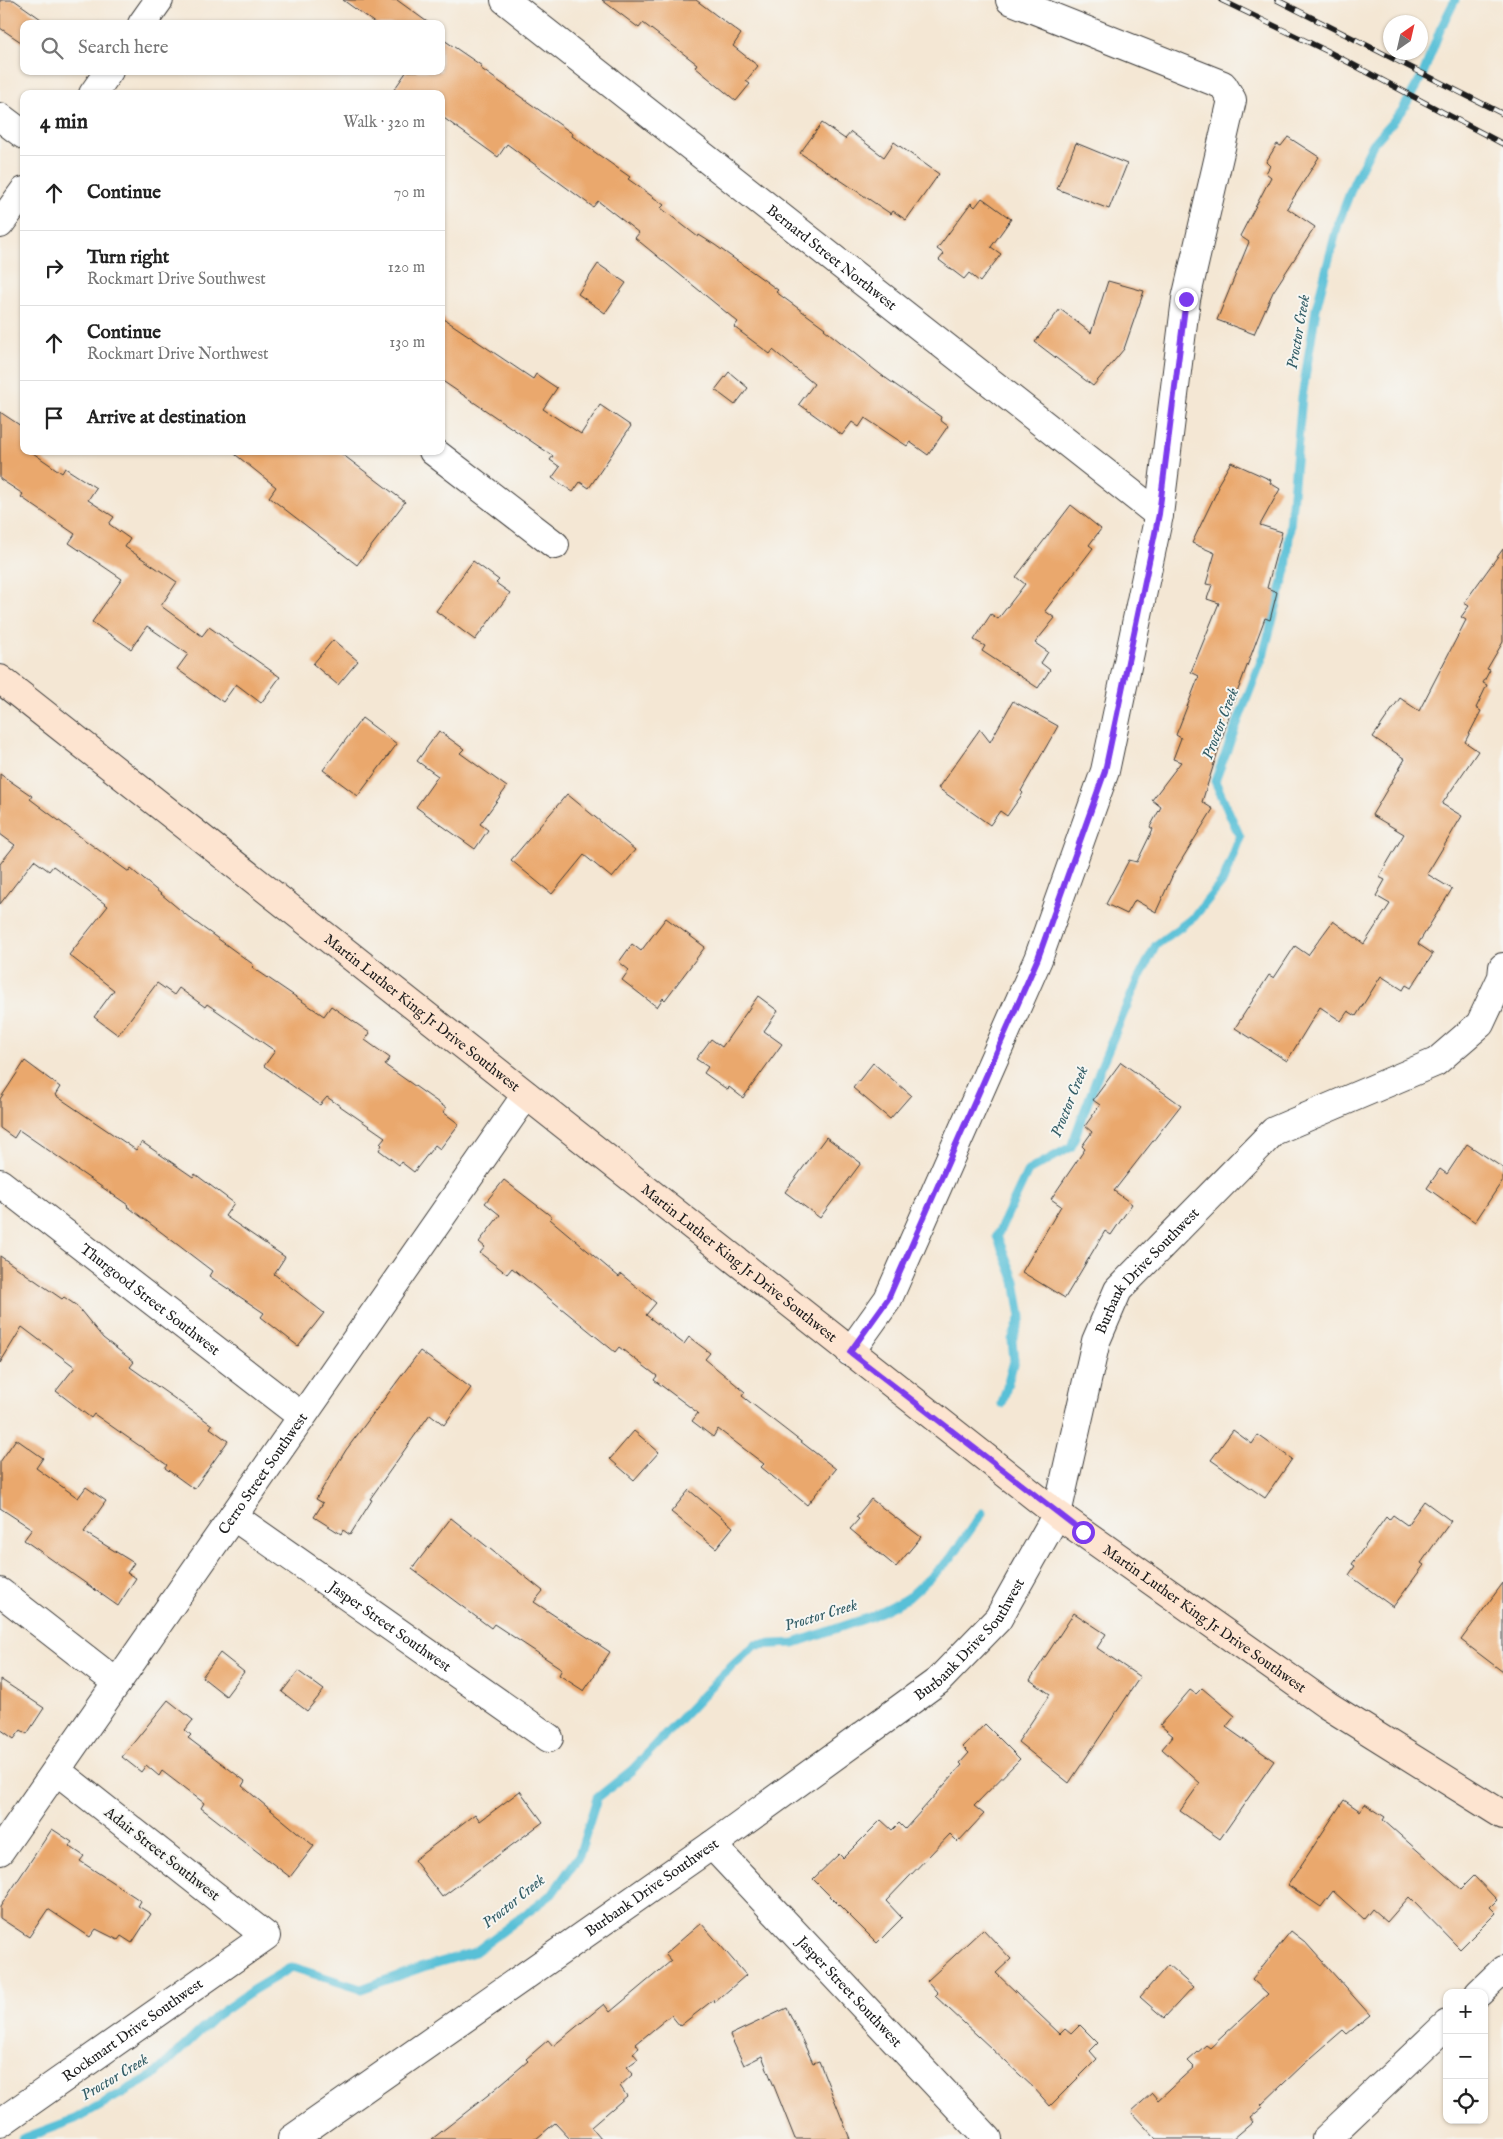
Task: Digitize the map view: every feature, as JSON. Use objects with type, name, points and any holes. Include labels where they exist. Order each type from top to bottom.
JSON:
[{"type":"main road","name":"Martin Luther King Jr Drive Southwest","points":[[0,679],[1057,1514],[1327,1705],[1503,1814]]},
{"type":"street","points":[[145,20],[159,0]]},
{"type":"street","name":"Bernard Street Northwest","points":[[505,0],[1159,514]]},
{"type":"street","points":[[850,1352],[888,1299],[1038,958],[1105,771],[1159,514],[1186,299],[1232,100],[1223,85],[1010,0]]},
{"type":"street","points":[[96,90],[105,75]]},
{"type":"street","points":[[0,117],[20,132]]},
{"type":"street","points":[[0,224],[20,196]]},
{"type":"street","points":[[438,455],[555,546]]},
{"type":"street","name":"Burbank Drive Southwest","points":[[292,2139],[712,1845],[938,1681],[998,1619],[1057,1514],[1096,1341],[1118,1290],[1274,1131],[1436,1062],[1480,1024],[1502,977],[1503,967]]},
{"type":"street","name":"Cerro Street Southwest","points":[[0,1851],[526,1095]]},
{"type":"street","name":"Thurgood Street Southwest","points":[[0,1183],[301,1416]]},
{"type":"street","name":"Jasper Street Southwest","points":[[233,1516],[549,1738]]},
{"type":"street","points":[[0,1592],[118,1683]]},
{"type":"street","name":"Adair Street Southwest","points":[[57,1771],[266,1936]]},
{"type":"street","name":"Jasper Street Southwest","points":[[712,1845],[988,2139]]},
{"type":"street","name":"Rockmart Drive Southwest","points":[[0,2122],[266,1936]]},
{"type":"street","points":[[1483,1989],[1503,1970]]},
{"type":"street","points":[[1326,2139],[1443,2028]]},
{"type":"building","points":[[0,0],[14,0],[42,20],[20,20],[20,41],[0,28]]},
{"type":"building","points":[[343,0],[397,0],[424,20],[370,20]]},
{"type":"building","points":[[602,0],[696,0],[741,34],[733,46],[758,66],[746,81],[750,84],[736,101],[695,67],[697,64],[643,23],[639,28]]},
{"type":"building","points":[[445,41],[482,66],[480,68],[630,177],[628,179],[664,205],[661,208],[698,237],[699,235],[715,245],[778,290],[776,292],[825,328],[880,374],[941,417],[940,420],[948,426],[928,455],[910,442],[907,446],[865,418],[859,427],[852,422],[842,435],[799,404],[814,384],[773,350],[770,354],[734,327],[738,322],[635,238],[639,233],[598,201],[593,207],[507,144],[498,157],[445,119],[445,90],[394,90],[404,75],[445,75]]},
{"type":"building","points":[[822,123],[845,139],[851,132],[884,157],[894,142],[939,174],[906,220],[893,211],[891,214],[800,153]]},
{"type":"building","points":[[1288,137],[1319,157],[1287,208],[1315,227],[1273,292],[1254,334],[1217,320],[1249,242],[1240,236],[1271,177],[1266,173],[1270,166],[1266,162],[1277,144],[1281,146]]},
{"type":"building","points":[[1076,143],[1127,164],[1109,209],[1057,189]]},
{"type":"building","points":[[982,198],[1011,219],[991,247],[1001,254],[980,282],[969,273],[964,279],[939,260],[944,254],[937,249],[971,203],[975,207]]},
{"type":"building","points":[[598,264],[626,283],[605,313],[578,294]]},
{"type":"building","points":[[1108,281],[1144,291],[1124,349],[1093,386],[1035,342],[1060,309],[1091,333]]},
{"type":"building","points":[[445,320],[533,379],[536,374],[557,388],[543,409],[581,434],[600,405],[631,426],[589,488],[580,482],[573,492],[552,478],[560,467],[550,460],[553,456],[445,383]]},
{"type":"building","points":[[729,372],[748,388],[735,405],[715,390]]},
{"type":"building","points":[[0,412],[20,425],[20,455],[36,455],[62,473],[65,468],[96,488],[88,500],[114,517],[109,524],[130,539],[125,547],[177,582],[161,606],[202,636],[209,627],[280,677],[261,703],[236,684],[223,702],[177,669],[188,654],[147,626],[131,649],[92,622],[122,579],[69,543],[75,534],[21,497],[23,494],[0,479]]},
{"type":"building","points":[[236,455],[343,455],[405,502],[357,565],[269,497],[276,487]]},
{"type":"building","points":[[1231,462],[1271,480],[1270,483],[1280,489],[1260,525],[1282,532],[1267,588],[1277,592],[1270,620],[1265,618],[1232,706],[1202,802],[1213,809],[1174,872],[1156,912],[1135,900],[1127,914],[1106,904],[1129,860],[1137,862],[1153,829],[1150,827],[1161,807],[1152,800],[1181,762],[1173,759],[1181,738],[1176,735],[1199,676],[1191,672],[1219,603],[1207,599],[1212,585],[1206,584],[1215,553],[1192,543],[1219,487],[1217,486]]},
{"type":"building","points":[[1071,505],[1101,529],[1089,545],[1093,548],[1045,611],[1055,618],[1035,643],[1048,652],[1041,663],[1050,670],[1038,688],[982,651],[985,646],[974,640],[991,614],[998,619],[1025,584],[1016,577]]},
{"type":"building","points":[[1503,549],[1503,642],[1487,669],[1490,670],[1483,683],[1487,685],[1476,708],[1481,711],[1465,742],[1478,751],[1442,804],[1462,816],[1427,874],[1452,889],[1418,944],[1433,954],[1411,988],[1406,985],[1403,990],[1381,976],[1356,1016],[1348,1011],[1341,1021],[1320,1007],[1287,1061],[1235,1028],[1269,975],[1274,978],[1295,946],[1308,955],[1333,921],[1364,944],[1390,904],[1376,896],[1385,880],[1379,877],[1404,834],[1372,815],[1405,759],[1373,737],[1400,698],[1419,711],[1466,620],[1461,617],[1469,606],[1464,603]]},
{"type":"building","points":[[473,561],[499,580],[496,583],[510,593],[475,640],[436,611]]},
{"type":"building","points":[[333,640],[358,661],[338,685],[313,664]]},
{"type":"building","points":[[1013,701],[1058,726],[1021,791],[1023,793],[1007,816],[1000,811],[990,825],[938,788],[980,729],[990,742]]},
{"type":"building","points":[[362,718],[397,744],[358,796],[323,770]]},
{"type":"building","points":[[439,731],[464,749],[460,753],[507,787],[480,824],[488,830],[475,849],[416,807],[438,776],[417,761]]},
{"type":"building","points":[[0,774],[32,796],[30,799],[82,838],[129,872],[131,869],[191,919],[254,965],[252,967],[324,1016],[331,1006],[370,1033],[365,1040],[390,1058],[385,1065],[446,1108],[443,1112],[459,1124],[440,1149],[435,1145],[414,1172],[401,1162],[399,1165],[379,1150],[382,1145],[380,1143],[385,1137],[327,1097],[320,1105],[264,1066],[275,1051],[207,1004],[205,1007],[179,988],[174,995],[157,983],[118,1035],[94,1017],[114,990],[69,955],[108,906],[53,866],[49,871],[34,860],[0,904],[0,864],[15,845],[0,834]]},
{"type":"building","points":[[567,794],[635,850],[612,878],[584,855],[552,894],[511,860]]},
{"type":"building","points":[[666,918],[705,947],[665,1000],[663,998],[657,1007],[622,980],[629,970],[619,962],[632,944],[641,951]]},
{"type":"building","points":[[758,996],[778,1011],[764,1031],[782,1044],[743,1098],[729,1087],[728,1090],[704,1073],[708,1067],[696,1059],[711,1039],[722,1047]]},
{"type":"building","points":[[25,1061],[60,1087],[55,1095],[136,1150],[142,1142],[193,1177],[195,1174],[234,1203],[225,1216],[285,1257],[274,1274],[324,1313],[298,1346],[261,1317],[264,1313],[209,1276],[212,1271],[128,1205],[19,1130],[14,1138],[0,1128],[0,1099]]},
{"type":"building","points":[[1121,1062],[1181,1105],[1114,1191],[1132,1204],[1111,1235],[1105,1231],[1065,1298],[1022,1272],[1061,1206],[1051,1199],[1085,1149],[1082,1146],[1092,1132],[1085,1126],[1100,1105],[1093,1100]]},
{"type":"building","points":[[873,1063],[911,1095],[890,1119],[853,1088]]},
{"type":"building","points":[[826,1137],[861,1163],[820,1218],[785,1192]]},
{"type":"building","points":[[1467,1144],[1503,1168],[1503,1180],[1475,1222],[1427,1188],[1440,1169],[1447,1174]]},
{"type":"building","points":[[504,1180],[552,1217],[550,1219],[619,1277],[621,1274],[656,1303],[646,1315],[684,1344],[689,1337],[710,1353],[705,1359],[745,1392],[742,1396],[836,1469],[807,1505],[761,1467],[764,1464],[718,1429],[713,1437],[692,1421],[698,1413],[654,1380],[657,1376],[619,1347],[615,1352],[512,1268],[507,1274],[480,1253],[485,1247],[479,1242],[500,1215],[485,1203]]},
{"type":"building","points":[[0,1256],[62,1299],[64,1297],[77,1306],[103,1338],[134,1362],[130,1367],[212,1425],[210,1428],[228,1441],[194,1489],[165,1468],[167,1465],[94,1414],[91,1418],[56,1391],[75,1367],[22,1327],[0,1363]]},
{"type":"building","points":[[420,1351],[471,1388],[444,1425],[430,1414],[370,1499],[372,1500],[350,1535],[343,1530],[341,1534],[314,1517],[323,1503],[316,1499],[346,1450]]},
{"type":"building","points":[[1233,1430],[1252,1444],[1258,1435],[1292,1459],[1265,1498],[1211,1460]]},
{"type":"building","points":[[634,1431],[659,1452],[634,1480],[610,1459]]},
{"type":"building","points":[[16,1439],[43,1458],[36,1468],[78,1498],[86,1487],[106,1501],[84,1532],[134,1563],[127,1573],[136,1578],[118,1606],[24,1540],[32,1529],[0,1508],[0,1462]]},
{"type":"building","points":[[689,1490],[733,1527],[716,1548],[671,1512]]},
{"type":"building","points":[[871,1499],[921,1537],[896,1567],[850,1529],[859,1519],[856,1517]]},
{"type":"building","points":[[1424,1501],[1451,1521],[1421,1563],[1424,1565],[1393,1607],[1349,1575],[1355,1566],[1352,1564],[1386,1517],[1389,1520],[1393,1515],[1407,1525]]},
{"type":"building","points":[[451,1518],[543,1591],[534,1602],[610,1652],[584,1691],[559,1675],[562,1669],[494,1624],[491,1628],[412,1569]]},
{"type":"building","points":[[1503,1583],[1503,1672],[1461,1640]]},
{"type":"building","points":[[1074,1613],[1106,1634],[1097,1648],[1140,1677],[1069,1783],[1018,1742],[1050,1694],[1030,1680]]},
{"type":"building","points":[[220,1653],[244,1672],[226,1696],[202,1677]]},
{"type":"building","points":[[298,1671],[324,1690],[307,1711],[282,1692]]},
{"type":"building","points":[[0,1679],[44,1708],[27,1734],[21,1730],[14,1739],[0,1729]]},
{"type":"building","points":[[1202,1688],[1235,1716],[1226,1727],[1274,1761],[1220,1839],[1180,1811],[1200,1783],[1162,1749],[1173,1736],[1160,1725],[1190,1690],[1196,1694]]},
{"type":"building","points":[[168,1700],[193,1720],[185,1730],[191,1735],[188,1738],[245,1781],[242,1786],[314,1846],[290,1877],[201,1808],[204,1803],[162,1771],[159,1776],[146,1765],[141,1772],[122,1757]]},
{"type":"building","points":[[985,1724],[1020,1759],[974,1806],[984,1814],[958,1842],[950,1834],[886,1901],[902,1918],[877,1943],[813,1879],[839,1854],[843,1858],[881,1820],[892,1830],[899,1823],[905,1829],[962,1765],[960,1763],[969,1753],[963,1747]]},
{"type":"building","points":[[520,1791],[543,1822],[442,1897],[414,1860],[475,1814],[480,1821]]},
{"type":"building","points":[[1344,1800],[1360,1811],[1365,1804],[1385,1817],[1383,1820],[1461,1889],[1474,1876],[1497,1900],[1490,1907],[1496,1913],[1460,1949],[1409,1897],[1387,1922],[1372,1909],[1364,1919],[1333,1891],[1321,1907],[1288,1885]]},
{"type":"building","points":[[52,1829],[72,1842],[69,1846],[84,1856],[80,1861],[141,1901],[138,1906],[151,1914],[132,1943],[121,1936],[118,1940],[96,1929],[90,1937],[48,1909],[29,1937],[0,1918],[0,1907]]},
{"type":"building","points":[[701,1923],[746,1975],[714,2003],[713,2000],[680,2026],[671,2015],[636,2044],[639,2048],[633,2053],[638,2059],[627,2067],[633,2074],[620,2086],[627,2096],[591,2127],[601,2139],[570,2139],[555,2123],[536,2139],[432,2139],[528,2061],[526,2059],[548,2040],[553,2046],[604,2004],[610,2012],[671,1961],[665,1954]]},
{"type":"building","points":[[983,1929],[1011,1959],[996,1973],[1060,2034],[1065,2029],[1071,2034],[1080,2025],[1098,2043],[1090,2051],[1097,2059],[1050,2106],[1034,2088],[935,1996],[938,1993],[927,1981]]},
{"type":"building","points":[[1291,1931],[1305,1942],[1370,2015],[1347,2034],[1343,2030],[1304,2064],[1261,2105],[1263,2107],[1250,2118],[1253,2122],[1233,2139],[1156,2139],[1131,2112],[1152,2093],[1158,2100],[1194,2067],[1188,2061],[1206,2045],[1210,2048],[1268,1994],[1252,1979]]},
{"type":"building","points":[[1168,1965],[1193,1987],[1164,2018],[1140,1997]]},
{"type":"building","points":[[787,2008],[813,2063],[819,2061],[850,2139],[795,2139],[762,2056],[744,2065],[730,2035]]},
{"type":"waterway","name":"Proctor Creek","points":[[1002,1404],[1014,1361],[1012,1340],[1021,1317],[1015,1281],[997,1236],[1028,1171],[1071,1147],[1102,1064],[1136,984],[1156,945],[1194,917],[1223,881],[1240,837],[1215,781],[1263,656],[1286,570],[1302,397],[1316,309],[1338,224],[1354,182],[1373,144],[1402,111],[1423,74],[1440,30],[1455,0]]},
{"type":"waterway","name":"Proctor Creek","points":[[22,2139],[75,2119],[154,2075],[216,2016],[253,1990],[292,1967],[361,1989],[423,1967],[475,1952],[552,1894],[579,1856],[597,1798],[632,1770],[722,1675],[755,1645],[794,1643],[870,1617],[908,1598],[950,1559],[982,1513]]},
{"type":"railway","points":[[1221,0],[1329,52],[1503,144]]},
{"type":"railway","points":[[1277,0],[1503,114]]},
{"type":"route","points":[[1083,1532],[1057,1514],[850,1352],[888,1299],[1038,958],[1105,771],[1159,514],[1186,299]]}]
